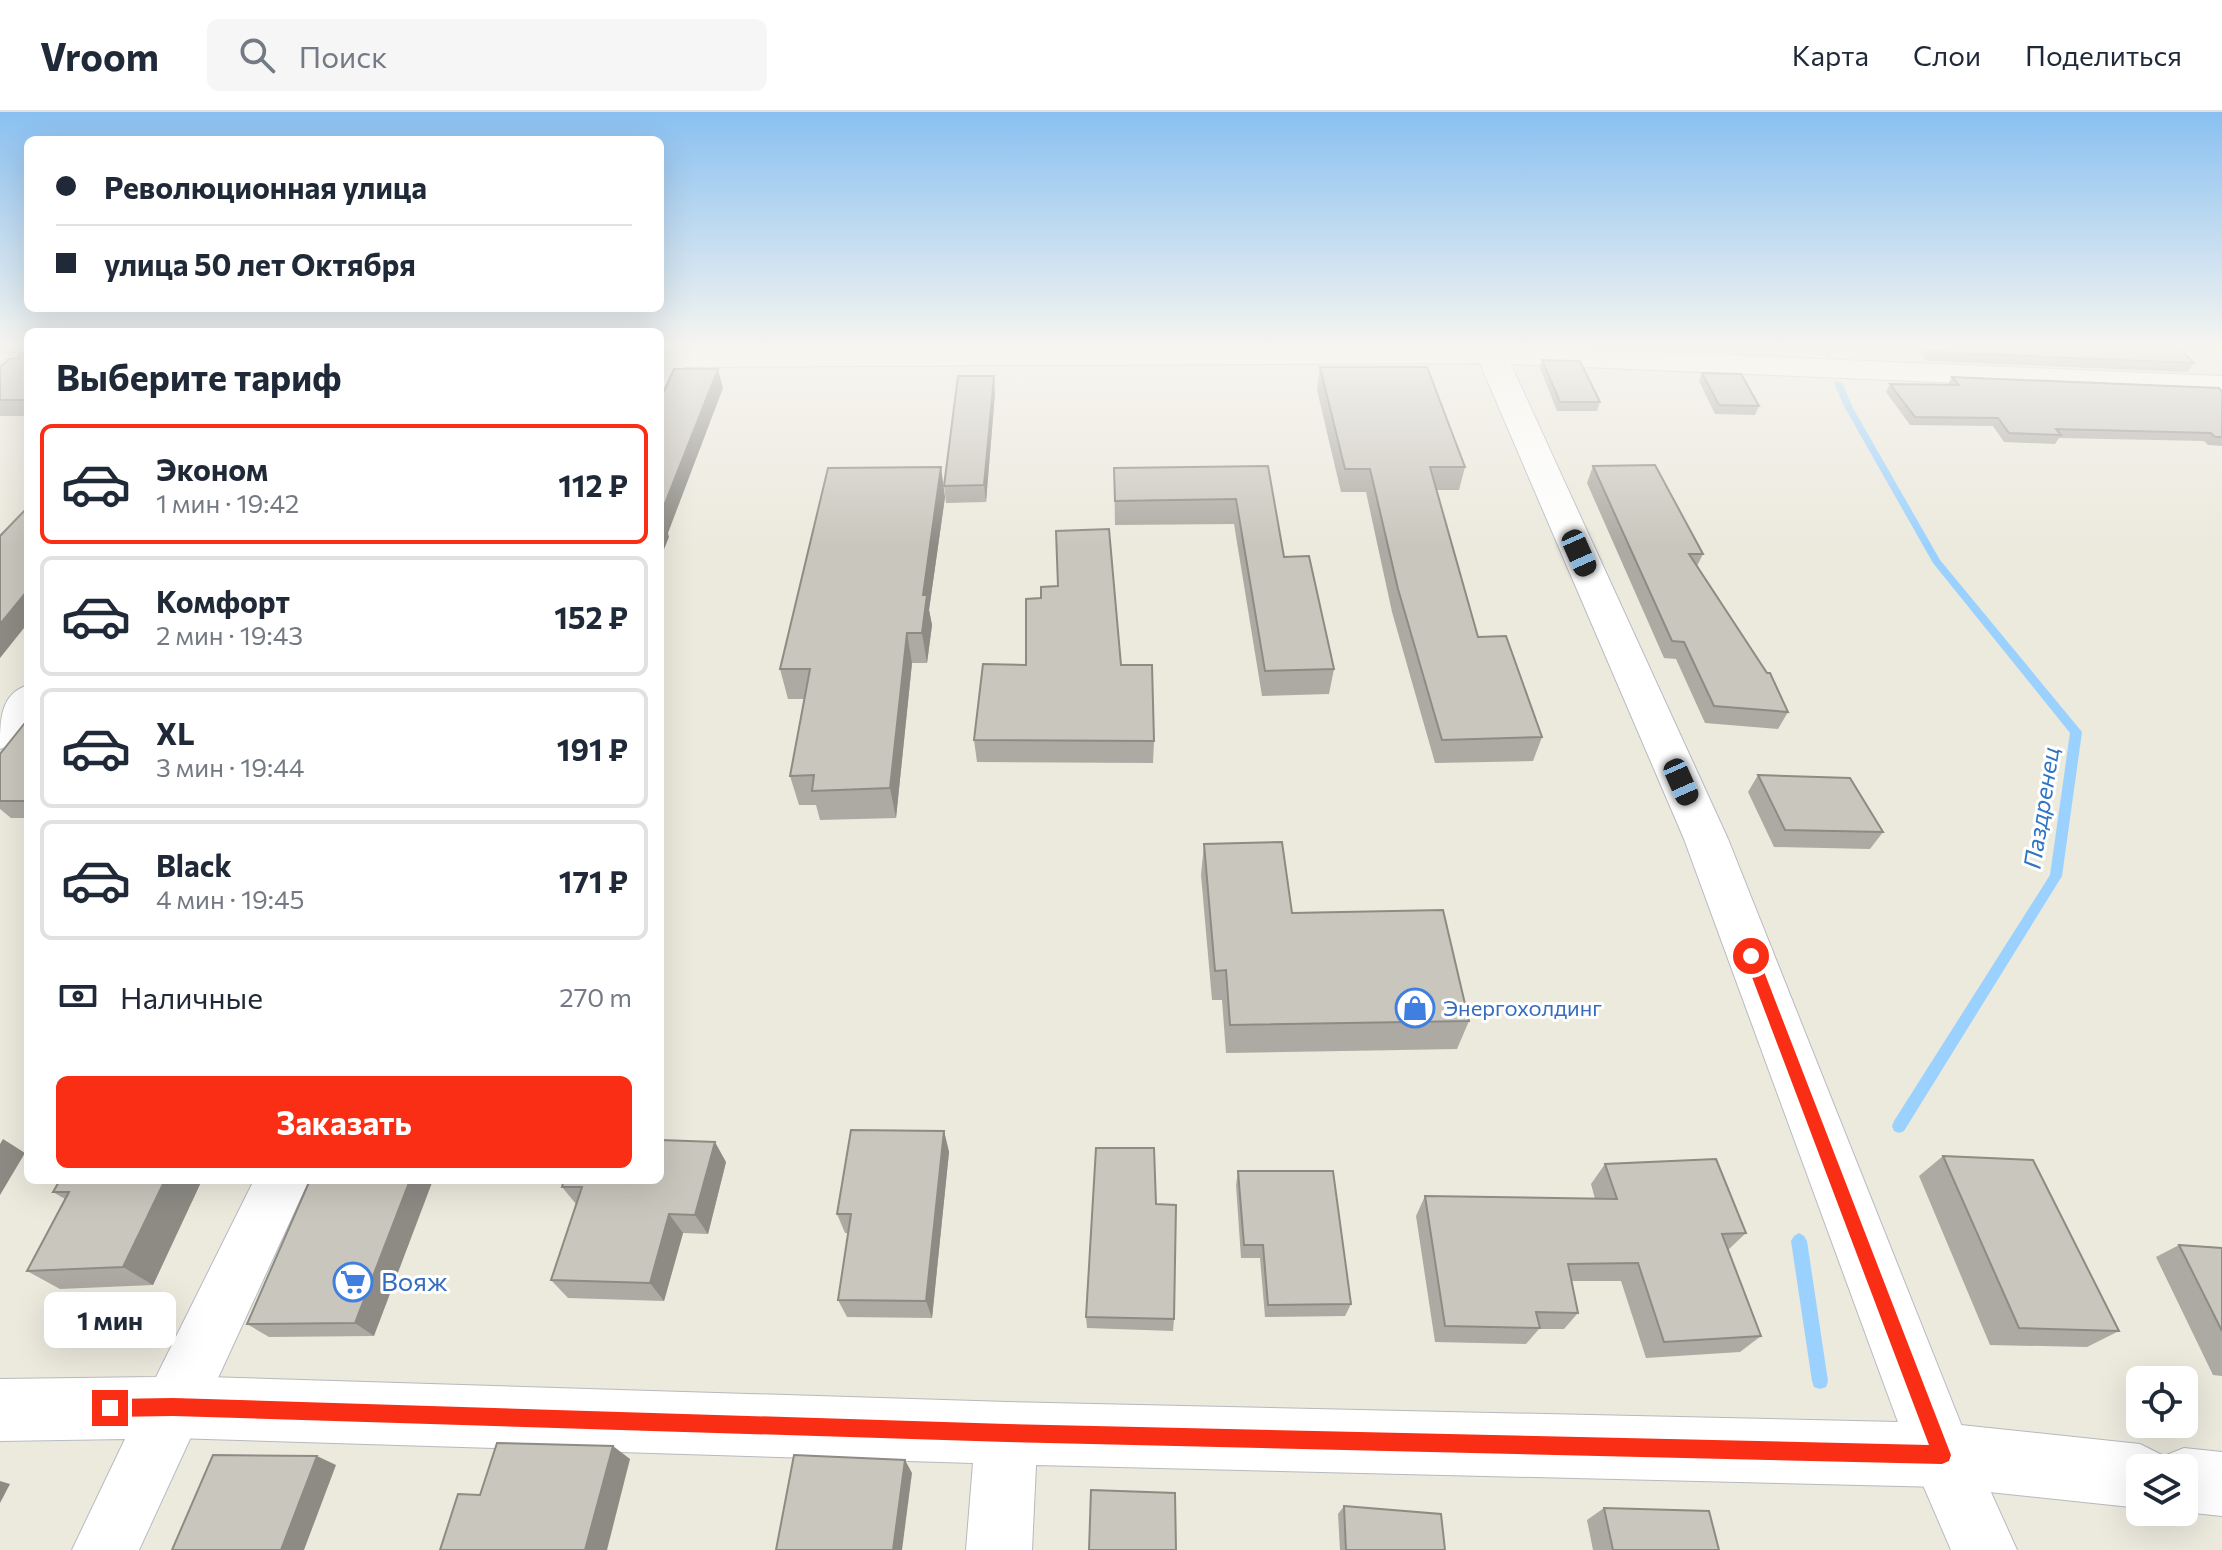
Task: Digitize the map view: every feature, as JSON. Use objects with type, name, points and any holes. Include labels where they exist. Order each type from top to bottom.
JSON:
[{"type":"street","points":[[1517,412],[1706,839],[1942,1455],[1984,1550]]},
{"type":"street","points":[[0,734],[24,704]]},
{"type":"street","points":[[105,1550],[280,1184]]},
{"type":"street","points":[[0,1410],[173,1407],[1007,1433],[1942,1455],[2126,1475]]},
{"type":"street","points":[[999,1550],[1007,1433]]},
{"type":"street","points":[[2198,1481],[2222,1484]]},
{"type":"building","points":[[664,412],[701,412],[664,506]]},
{"type":"building","points":[[953,412],[991,412],[984,485],[944,486]]},
{"type":"building","points":[[1331,412],[1444,412],[1465,467],[1430,467],[1478,637],[1506,636],[1542,737],[1442,740],[1398,589],[1370,469],[1345,469]]},
{"type":"building","points":[[1911,412],[2222,412],[2222,437],[2211,433],[2056,429],[2061,435],[2009,433],[1998,418],[1915,417]]},
{"type":"building","points":[[1655,465],[1703,554],[1689,554],[1767,673],[1770,673],[1788,712],[1714,706],[1684,642],[1672,641],[1593,466]]},
{"type":"building","points":[[1268,466],[1284,557],[1309,556],[1334,669],[1265,671],[1236,499],[1115,501],[1114,468]]},
{"type":"building","points":[[941,467],[923,595],[927,595],[922,633],[907,633],[890,788],[812,791],[814,775],[790,776],[810,669],[780,669],[828,468]]},
{"type":"building","points":[[24,511],[24,595],[0,624],[0,536]]},
{"type":"building","points":[[1109,529],[1121,665],[1152,665],[1154,741],[974,740],[983,664],[1026,665],[1026,599],[1041,598],[1041,587],[1058,586],[1056,531]]},
{"type":"building","points":[[24,724],[24,801],[0,801],[0,754]]},
{"type":"building","points":[[1758,775],[1850,778],[1883,832],[1785,830]]},
{"type":"building","points":[[1282,842],[1292,913],[1443,910],[1469,1021],[1230,1025],[1226,970],[1215,971],[1204,844]]},
{"type":"building","points":[[851,1130],[944,1131],[926,1301],[838,1300],[851,1214],[837,1214]]},
{"type":"building","points":[[664,1140],[715,1142],[695,1215],[669,1214],[650,1283],[551,1280],[582,1187],[562,1187],[563,1184],[664,1184]]},
{"type":"building","points":[[1096,1148],[1154,1148],[1156,1204],[1176,1205],[1174,1319],[1086,1317]]},
{"type":"building","points":[[1943,1156],[2033,1160],[2119,1331],[2019,1328]]},
{"type":"building","points":[[1716,1159],[1746,1233],[1722,1234],[1761,1336],[1664,1342],[1638,1263],[1568,1264],[1578,1313],[1536,1312],[1540,1328],[1445,1326],[1425,1196],[1617,1199],[1605,1164]]},
{"type":"building","points":[[1238,1171],[1333,1171],[1351,1304],[1268,1305],[1263,1245],[1244,1245]]},
{"type":"building","points":[[58,1184],[163,1184],[123,1267],[27,1271],[69,1192],[53,1192]]},
{"type":"building","points":[[308,1184],[408,1184],[355,1323],[247,1324]]},
{"type":"building","points":[[2179,1245],[2222,1248],[2222,1331]]},
{"type":"building","points":[[497,1443],[613,1446],[585,1550],[440,1550],[458,1494],[480,1495]]},
{"type":"building","points":[[213,1455],[317,1456],[281,1550],[172,1550]]},
{"type":"building","points":[[794,1455],[905,1460],[893,1550],[776,1550]]},
{"type":"building","points":[[1091,1490],[1175,1493],[1176,1550],[1089,1550]]},
{"type":"building","points":[[1344,1506],[1441,1514],[1445,1550],[1346,1550]]},
{"type":"building","points":[[1604,1508],[1709,1511],[1719,1550],[1613,1550]]},
{"type":"waterway","name":"Паздренец","points":[[1851,412],[1936,561],[2076,732],[2056,876],[1899,1126]]},
{"type":"waterway","name":"Паздренец","points":[[1799,1241],[1820,1381]]},
{"type":"place","name":"Энергохолдинг","points":[[1415,1008]]},
{"type":"place","name":"Вояж","points":[[353,1282]]},
{"type":"route","points":[[110,1408],[173,1407],[1007,1433],[1942,1455],[1751,956]]}]
